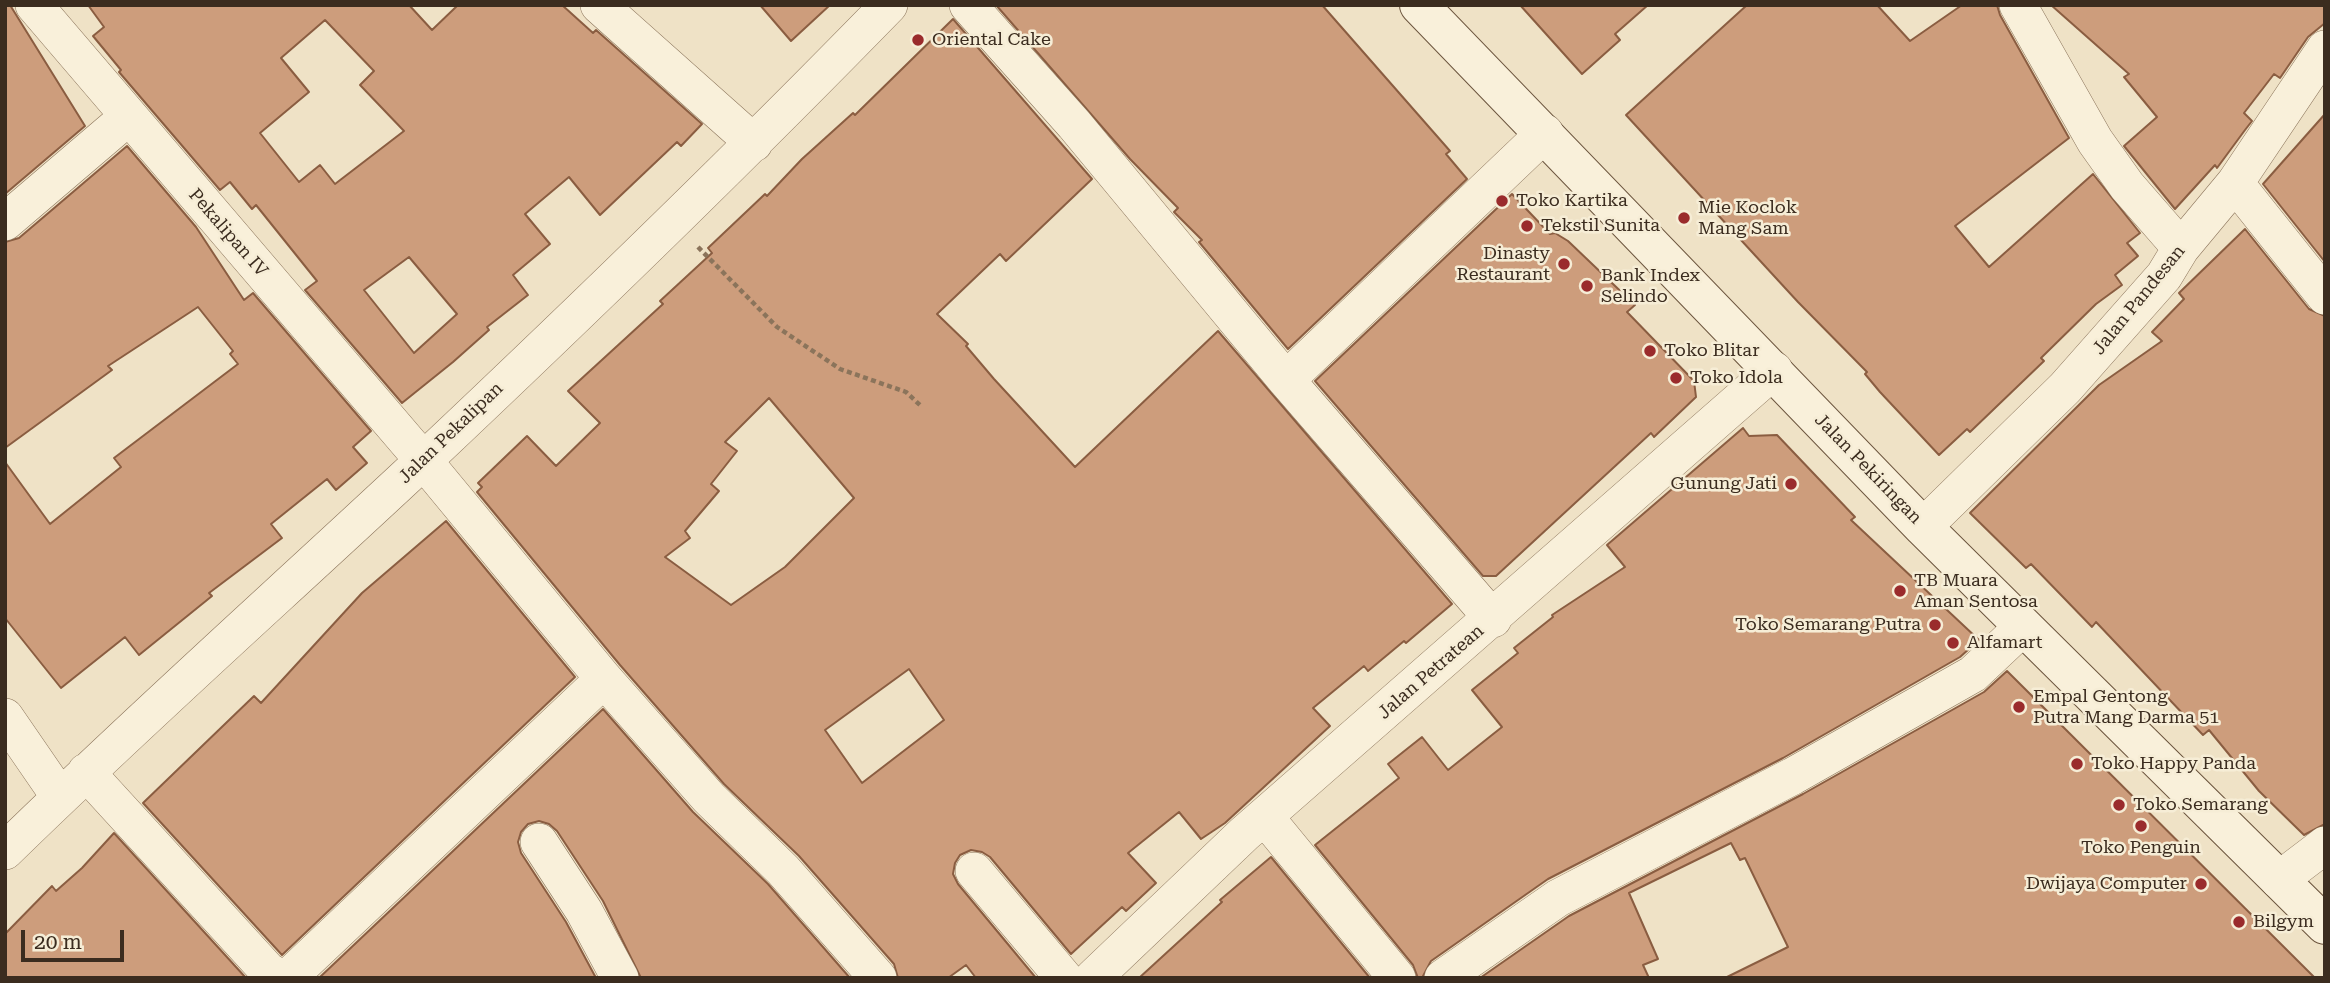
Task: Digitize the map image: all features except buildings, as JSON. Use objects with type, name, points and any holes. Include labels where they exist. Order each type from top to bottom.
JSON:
[{"type":"main road","name":"Jalan Pekiringan","points":[[1419,5],[1923,527],[2325,925]]},
{"type":"street","name":"Pekalipan IV","points":[[34,5],[423,460],[604,678],[709,798],[783,870],[878,978]]},
{"type":"street","points":[[599,5],[754,143]]},
{"type":"street","name":"Jalan Pekalipan","points":[[5,851],[86,772],[423,460],[673,221],[754,143],[889,5]]},
{"type":"street","points":[[968,5],[1083,134],[1286,380],[1493,618]]},
{"type":"street","points":[[2018,5],[2095,141],[2127,186],[2181,248]]},
{"type":"street","name":"Jalan Pandesan","points":[[1923,527],[2065,388],[2164,276],[2181,248],[2235,183],[2325,49]]},
{"type":"street","points":[[5,222],[128,117]]},
{"type":"street","points":[[1286,380],[1545,133]]},
{"type":"street","points":[[2235,183],[2325,296]]},
{"type":"street","name":"Jalan Petratean","points":[[1093,978],[1265,817],[1774,370]]},
{"type":"street","points":[[1443,978],[1558,898],[1793,776],[1973,674],[2023,626]]},
{"type":"street","points":[[285,978],[604,678]]},
{"type":"street","points":[[5,717],[60,797]]},
{"type":"street","points":[[86,772],[268,971],[280,978]]},
{"type":"street","points":[[1265,817],[1397,978]]},
{"type":"street","points":[[539,842],[584,911],[620,978]]},
{"type":"street","points":[[2280,880],[2325,845]]},
{"type":"street","points":[[974,871],[1064,978]]},
{"type":"path","points":[[673,221],[777,327],[840,369],[906,392],[922,407]]},
{"type":"place","name":"Oriental Cake","points":[[918,40]]},
{"type":"place","name":"Toko Kartika","points":[[1502,201]]},
{"type":"place","name":"Mie Koclok Mang Sam","points":[[1684,218]]},
{"type":"place","name":"Tekstil Sunita","points":[[1527,226]]},
{"type":"place","name":"Dinasty Restaurant","points":[[1564,264]]},
{"type":"place","name":"Bank Index Selindo","points":[[1587,286]]},
{"type":"place","name":"Toko Blitar","points":[[1650,351]]},
{"type":"place","name":"Toko Idola","points":[[1676,378]]},
{"type":"place","name":"Gunung Jati","points":[[1791,484]]},
{"type":"place","name":"TB Muara Aman Sentosa","points":[[1900,591]]},
{"type":"place","name":"Toko Semarang Putra","points":[[1935,625]]},
{"type":"place","name":"Alfamart","points":[[1953,643]]},
{"type":"place","name":"Empal Gentong Putra Mang Darma 51","points":[[2019,707]]},
{"type":"place","name":"Toko Happy Panda","points":[[2077,764]]},
{"type":"place","name":"Toko Semarang","points":[[2119,805]]},
{"type":"place","name":"Toko Penguin","points":[[2141,826]]},
{"type":"place","name":"Dwijaya Computer","points":[[2201,884]]},
{"type":"place","name":"Bilgym","points":[[2239,922]]}]
